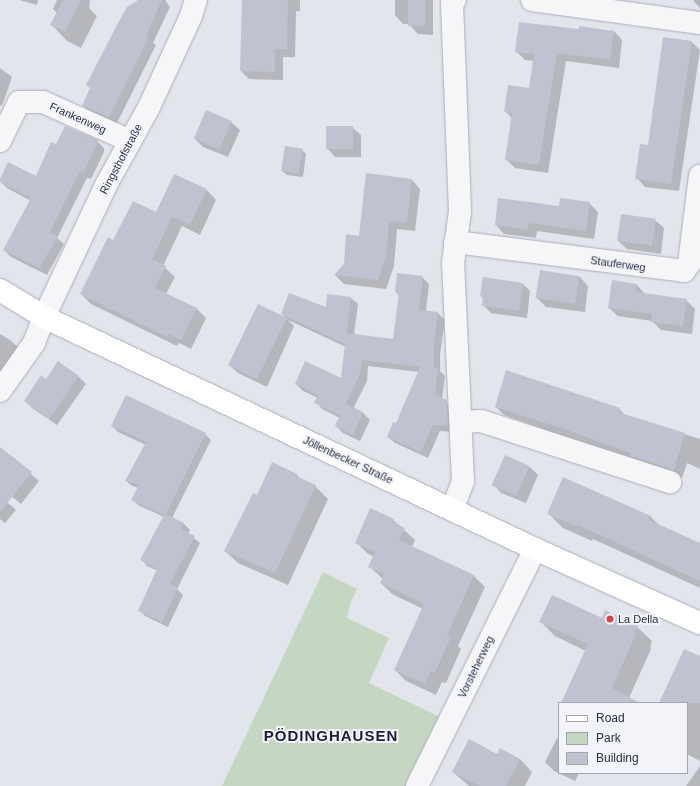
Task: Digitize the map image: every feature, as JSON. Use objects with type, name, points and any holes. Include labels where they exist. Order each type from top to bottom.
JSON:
[{"type":"main road","name":"Jöllenbecker Straße","points":[[0,290],[44,317],[535,549],[700,623]]},
{"type":"street","name":"Ringsthofstraße","points":[[0,391],[34,343],[44,317],[106,185],[130,142],[191,16],[196,0]]},
{"type":"street","points":[[452,510],[463,481],[453,263],[460,211],[452,3],[455,0]]},
{"type":"street","points":[[532,0],[700,23]]},
{"type":"street","name":"Frankenweg","points":[[0,141],[19,102],[43,102],[130,142]]},
{"type":"street","name":"Stauferweg","points":[[455,242],[684,271],[689,264],[700,176]]},
{"type":"street","points":[[461,422],[481,421],[670,482]]},
{"type":"street","name":"Vorsteherweg","points":[[417,786],[535,549]]},
{"type":"green space","points":[[323,572],[357,589],[350,604],[347,618],[389,638],[369,683],[444,719],[408,786],[222,786]]},
{"type":"building","points":[[63,0],[81,0],[65,32],[50,25]]},
{"type":"building","points":[[138,0],[162,0],[146,36],[149,37],[109,118],[82,106],[90,88],[86,85],[127,7]]},
{"type":"building","points":[[242,0],[288,0],[287,49],[275,49],[275,72],[240,71]]},
{"type":"building","points":[[408,0],[425,0],[425,26],[408,26]]},
{"type":"building","points":[[519,22],[579,29],[579,26],[614,31],[610,60],[557,53],[539,165],[505,160],[512,113],[504,112],[508,85],[529,88],[534,54],[515,52]]},
{"type":"building","points":[[663,37],[692,41],[671,184],[635,179],[640,144],[648,145]]},
{"type":"building","points":[[206,110],[232,121],[220,149],[194,139]]},
{"type":"building","points":[[65,126],[98,140],[83,173],[80,171],[50,232],[58,237],[39,268],[3,250],[31,198],[0,182],[0,179],[8,162],[36,176],[51,142],[56,144]]},
{"type":"building","points":[[326,126],[353,126],[353,149],[326,149]]},
{"type":"building","points":[[285,146],[303,149],[299,174],[281,171]]},
{"type":"building","points":[[366,173],[412,179],[407,223],[389,221],[386,257],[378,280],[334,275],[344,264],[346,234],[359,236]]},
{"type":"building","points":[[174,174],[207,189],[190,225],[172,217],[152,259],[166,266],[155,288],[197,308],[181,340],[169,334],[167,337],[80,294],[108,237],[113,240],[133,201],[156,212]]},
{"type":"building","points":[[498,198],[559,206],[560,198],[590,202],[586,231],[529,223],[528,230],[495,225]]},
{"type":"building","points":[[621,214],[656,219],[652,246],[617,241]]},
{"type":"building","points":[[540,270],[580,276],[575,304],[536,298]]},
{"type":"building","points":[[397,273],[423,276],[419,310],[438,312],[434,347],[434,367],[438,368],[435,395],[447,400],[448,425],[433,425],[421,452],[387,437],[393,422],[396,423],[420,367],[362,360],[360,374],[346,404],[363,412],[353,435],[335,426],[340,415],[314,403],[318,395],[295,384],[305,361],[341,378],[345,344],[281,314],[289,293],[326,307],[327,294],[351,297],[347,333],[393,339],[399,293],[395,292]]},
{"type":"building","points":[[483,277],[523,283],[519,311],[482,306],[483,297],[480,296]]},
{"type":"building","points":[[612,280],[637,284],[636,292],[687,299],[683,326],[651,322],[652,314],[608,308]]},
{"type":"building","points":[[258,304],[287,318],[257,379],[228,365]]},
{"type":"building","points":[[58,361],[79,376],[49,419],[24,401],[41,375],[46,379]]},
{"type":"building","points":[[506,370],[620,408],[618,412],[685,433],[674,470],[630,456],[631,453],[564,429],[495,407]]},
{"type":"building","points":[[126,395],[206,433],[166,514],[184,523],[181,529],[195,536],[170,584],[178,588],[162,622],[138,611],[157,569],[140,560],[164,515],[131,500],[139,485],[125,481],[146,442],[111,426]]},
{"type":"building","points":[[0,447],[32,472],[0,512]]},
{"type":"building","points":[[505,455],[530,466],[516,496],[492,485]]},
{"type":"building","points":[[272,462],[297,474],[296,476],[316,485],[275,573],[224,551],[253,493],[257,495]]},
{"type":"building","points":[[563,477],[651,516],[649,520],[700,543],[700,581],[578,525],[577,527],[547,514]]},
{"type":"building","points":[[370,508],[394,519],[392,522],[405,528],[399,540],[474,575],[447,636],[451,637],[435,673],[431,671],[425,684],[394,670],[424,604],[380,583],[384,574],[368,567],[375,552],[355,543]]},
{"type":"building","points":[[552,595],[602,618],[605,610],[638,626],[635,633],[636,634],[612,688],[638,702],[561,702],[588,644],[539,622]]},
{"type":"building","points":[[684,649],[700,656],[700,703],[659,702]]},
{"type":"building","points":[[469,739],[497,754],[500,748],[520,759],[506,786],[480,786],[452,772]]},
{"type":"place","name":"La Della","points":[[610,619]]},
{"type":"district","name":"PÖDINGHAUSEN","points":[[331,736]]}]
